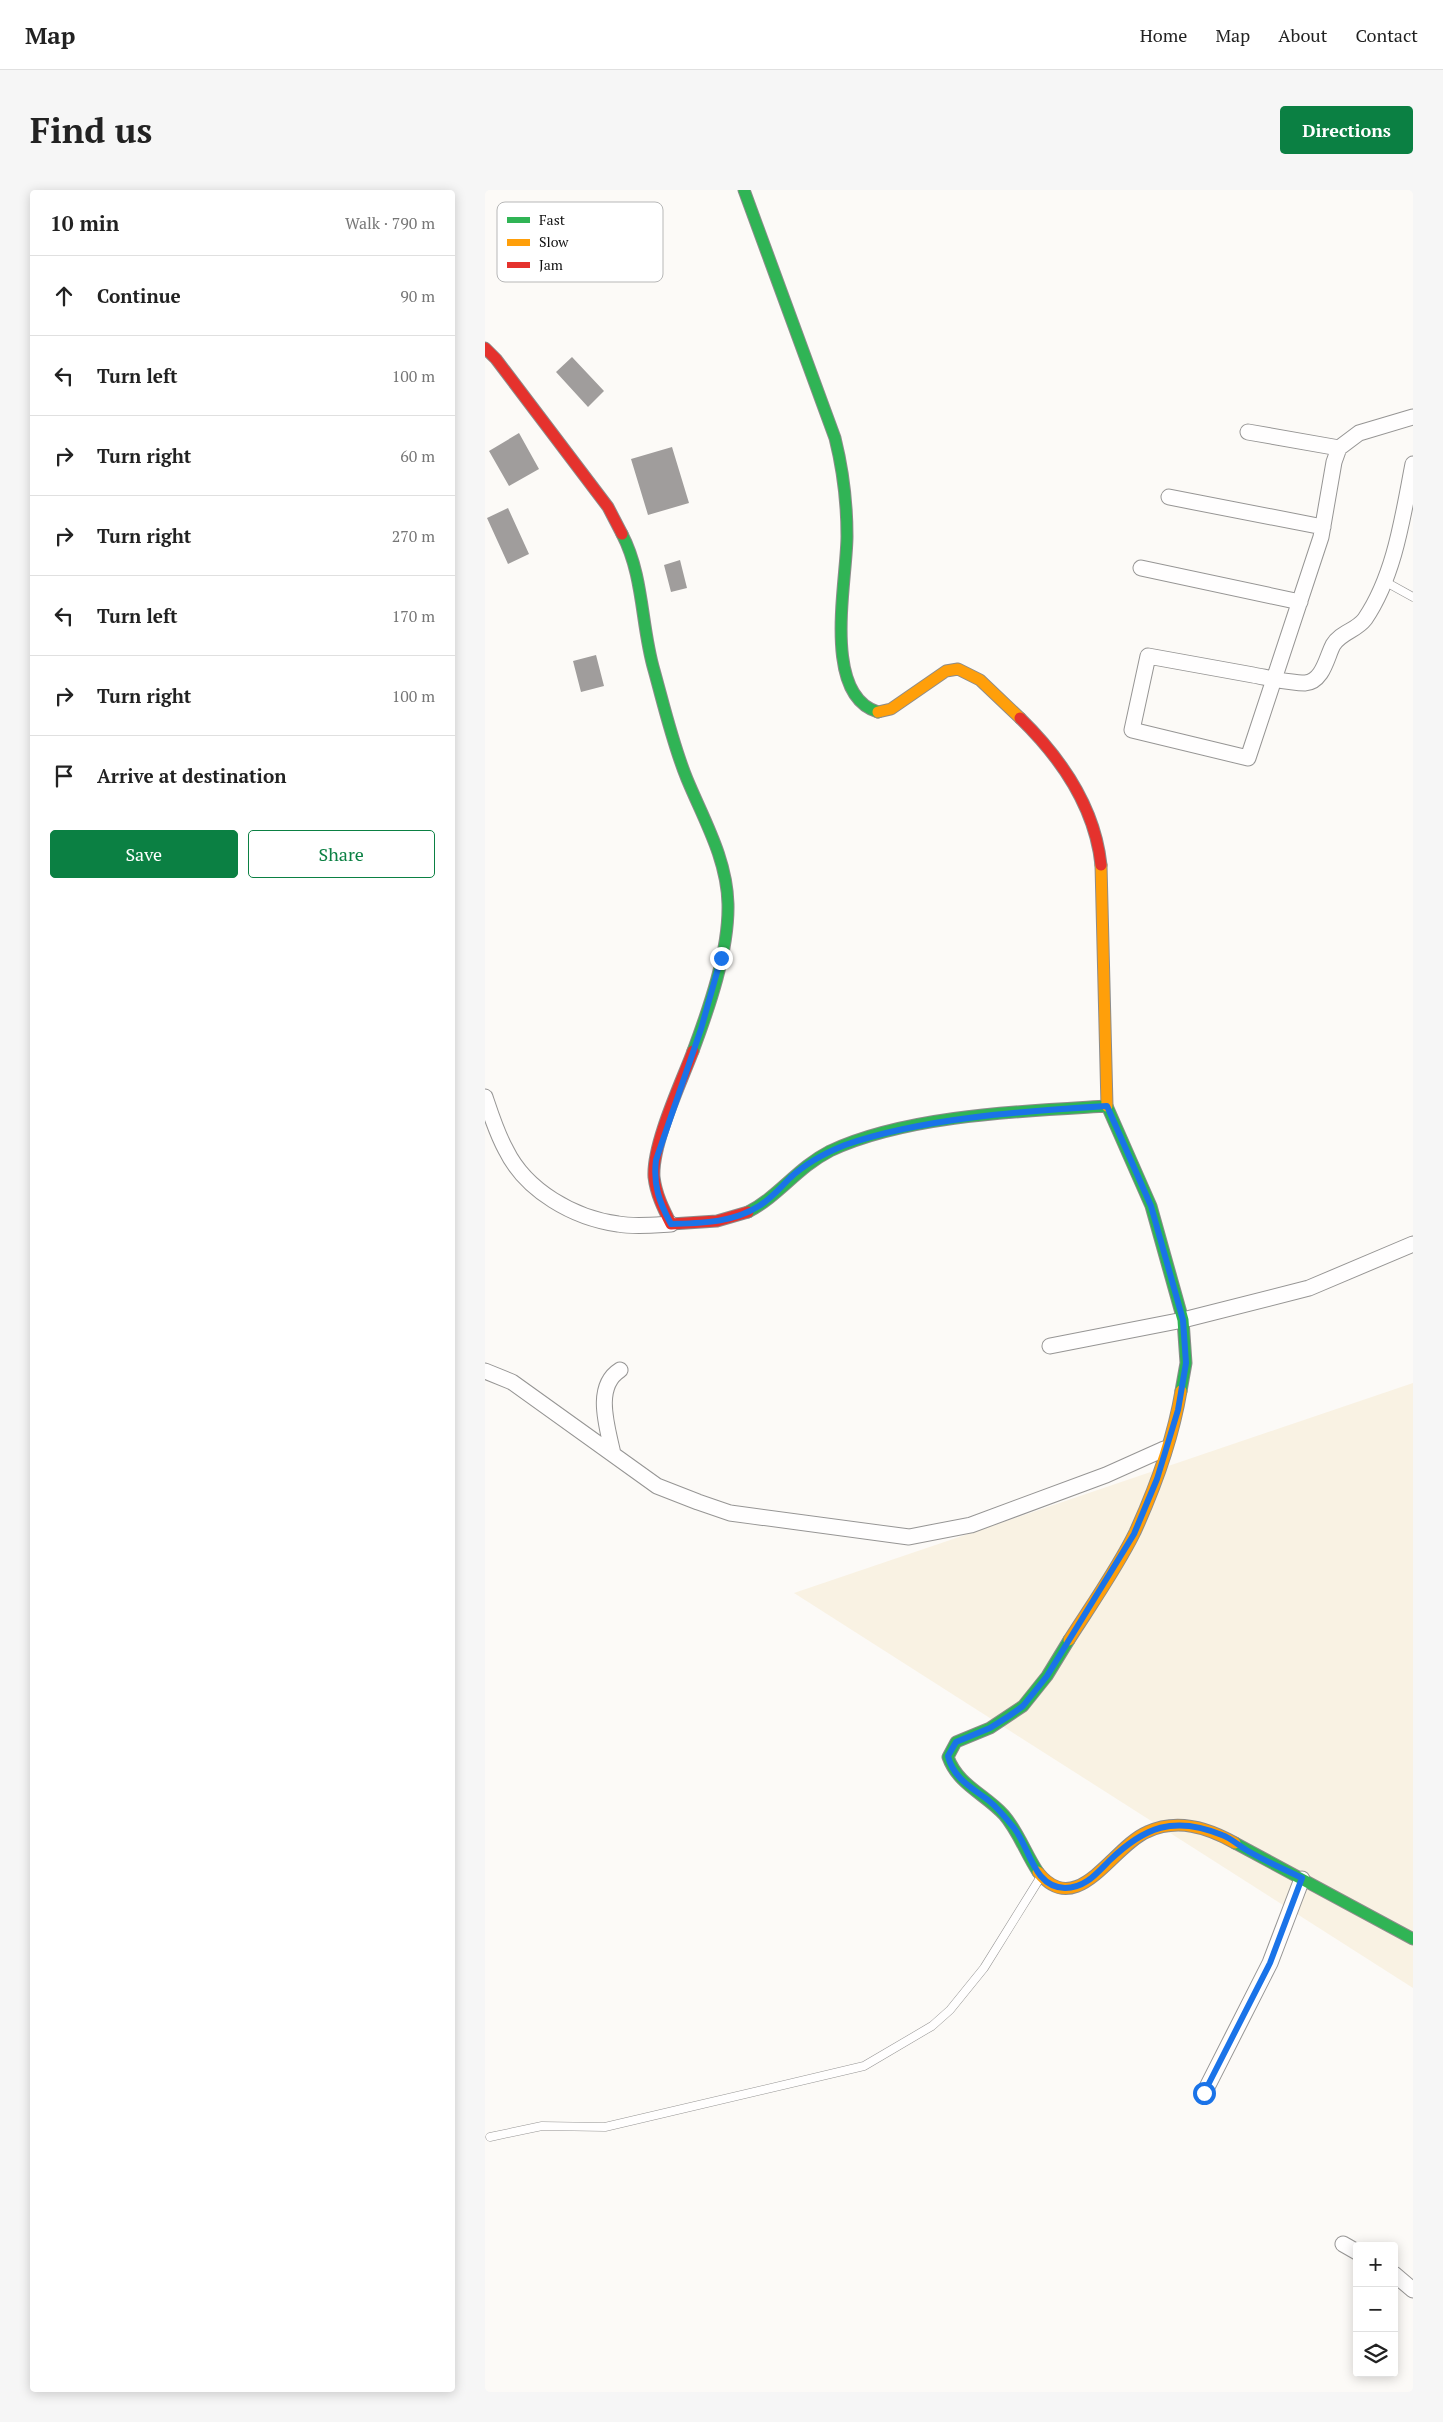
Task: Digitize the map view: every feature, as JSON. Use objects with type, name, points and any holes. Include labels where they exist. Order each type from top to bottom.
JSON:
[{"type":"street","points":[[744,190],[795,332],[831,422],[843,473],[845,571],[841,627],[846,673],[851,690],[857,701],[868,709],[882,711],[900,704],[945,673],[955,669],[963,671],[984,684],[1022,720],[1070,781],[1088,812],[1101,857],[1107,1029],[1107,1106],[1151,1206],[1183,1320],[1186,1363],[1178,1410],[1164,1449],[1157,1479],[1134,1534],[1047,1676],[1023,1706],[990,1728],[956,1742],[949,1751],[948,1756],[952,1769],[967,1785],[989,1801],[1009,1822],[1041,1877],[1058,1887],[1079,1886],[1091,1879],[1133,1840],[1149,1830],[1167,1825],[1185,1825],[1223,1835],[1248,1851],[1302,1878],[1413,1939]]},
{"type":"street","points":[[485,348],[608,507],[627,543],[635,563],[648,650],[656,679],[687,778],[713,836],[722,864],[728,903],[727,928],[721,958],[701,1029],[656,1160],[654,1175],[657,1195],[671,1224]]},
{"type":"street","points":[[1413,417],[1359,432],[1339,448],[1334,462],[1323,527],[1300,602],[1275,679],[1248,758],[1132,730],[1148,656],[1275,679],[1307,683],[1318,676],[1333,644],[1343,634],[1355,628],[1365,619],[1384,581],[1410,501],[1413,464]]},
{"type":"street","points":[[1248,432],[1339,448]]},
{"type":"street","points":[[1169,497],[1323,527]]},
{"type":"street","points":[[1141,568],[1300,602]]},
{"type":"street","points":[[485,1097],[507,1152],[521,1172],[539,1190],[573,1211],[595,1219],[619,1224],[708,1224],[740,1215],[759,1206],[791,1177],[829,1152],[883,1135],[933,1125],[1026,1112],[1107,1106]]},
{"type":"street","points":[[1050,1346],[1183,1320],[1309,1288],[1413,1244]]},
{"type":"street","points":[[613,1454],[604,1399],[611,1380],[620,1370]]},
{"type":"street","points":[[485,1371],[512,1382],[657,1486],[730,1513],[909,1537],[971,1524],[1106,1474],[1164,1449]]},
{"type":"street","points":[[1204,2093],[1270,1963],[1302,1878]]},
{"type":"street","points":[[1398,2277],[1413,2290]]},
{"type":"lane","points":[[1384,581],[1413,597]]},
{"type":"lane","points":[[490,2137],[541,2126],[605,2127],[864,2066],[932,2026],[950,2010],[984,1968],[1041,1877]]},
{"type":"shaded area","points":[[1413,1383],[1413,1988],[794,1593]]},
{"type":"building","points":[[572,357],[604,391],[588,407],[556,372]]},
{"type":"building","points":[[519,433],[539,469],[509,486],[489,451]]},
{"type":"building","points":[[672,447],[689,503],[648,515],[631,459]]},
{"type":"building","points":[[508,508],[529,554],[508,564],[487,518]]},
{"type":"building","points":[[680,560],[687,588],[671,592],[664,565]]},
{"type":"building","points":[[596,655],[604,686],[581,692],[573,661]]},
{"type":"traffic: fast","points":[[744,190],[835,438],[842,474],[847,524],[841,634],[843,661],[849,684],[860,701],[878,712]]},
{"type":"traffic: fast","points":[[622,534],[634,567],[650,653],[673,739],[687,779],[719,855],[727,887],[727,922],[722,960],[693,1051]]},
{"type":"traffic: fast","points":[[748,1212],[769,1198],[818,1158],[860,1139],[894,1129],[965,1117],[1107,1106],[1151,1206],[1183,1320],[1186,1363],[1181,1391]]},
{"type":"traffic: fast","points":[[1038,1872],[1009,1821],[997,1808],[958,1775],[948,1757],[956,1742],[990,1728],[1023,1706],[1047,1676],[1069,1640]]},
{"type":"traffic: fast","points":[[1235,1843],[1413,1939]]},
{"type":"traffic: slow","points":[[878,712],[891,709],[946,671],[958,669],[980,680],[1020,718]]},
{"type":"traffic: slow","points":[[1101,865],[1107,1106]]},
{"type":"traffic: slow","points":[[1069,1640],[1112,1573],[1135,1532],[1163,1463],[1181,1391]]},
{"type":"traffic: slow","points":[[1038,1872],[1052,1885],[1067,1889],[1080,1885],[1094,1876],[1134,1840],[1147,1832],[1169,1826],[1192,1826],[1214,1833],[1235,1843]]},
{"type":"traffic: jam","points":[[485,348],[496,359],[608,507],[622,534]]},
{"type":"traffic: jam","points":[[1020,718],[1049,750],[1074,785],[1092,823],[1101,865]]},
{"type":"traffic: jam","points":[[693,1051],[662,1131],[654,1177],[658,1195],[671,1224],[717,1221],[748,1212]]},
{"type":"route","points":[[721,958],[701,1029],[663,1135],[656,1160],[654,1175],[657,1195],[661,1207],[671,1224],[708,1224],[740,1215],[759,1206],[791,1177],[811,1163],[829,1152],[846,1145],[883,1135],[968,1119],[1036,1111],[1107,1106],[1151,1206],[1183,1320],[1186,1363],[1178,1410],[1164,1449],[1157,1479],[1134,1534],[1115,1568],[1047,1676],[1023,1706],[990,1728],[956,1742],[949,1751],[948,1756],[952,1769],[967,1785],[989,1801],[1016,1830],[1033,1865],[1041,1877],[1051,1885],[1065,1888],[1079,1886],[1091,1879],[1133,1840],[1149,1830],[1167,1825],[1185,1825],[1223,1835],[1248,1851],[1302,1878],[1280,1942],[1204,2093]]}]
